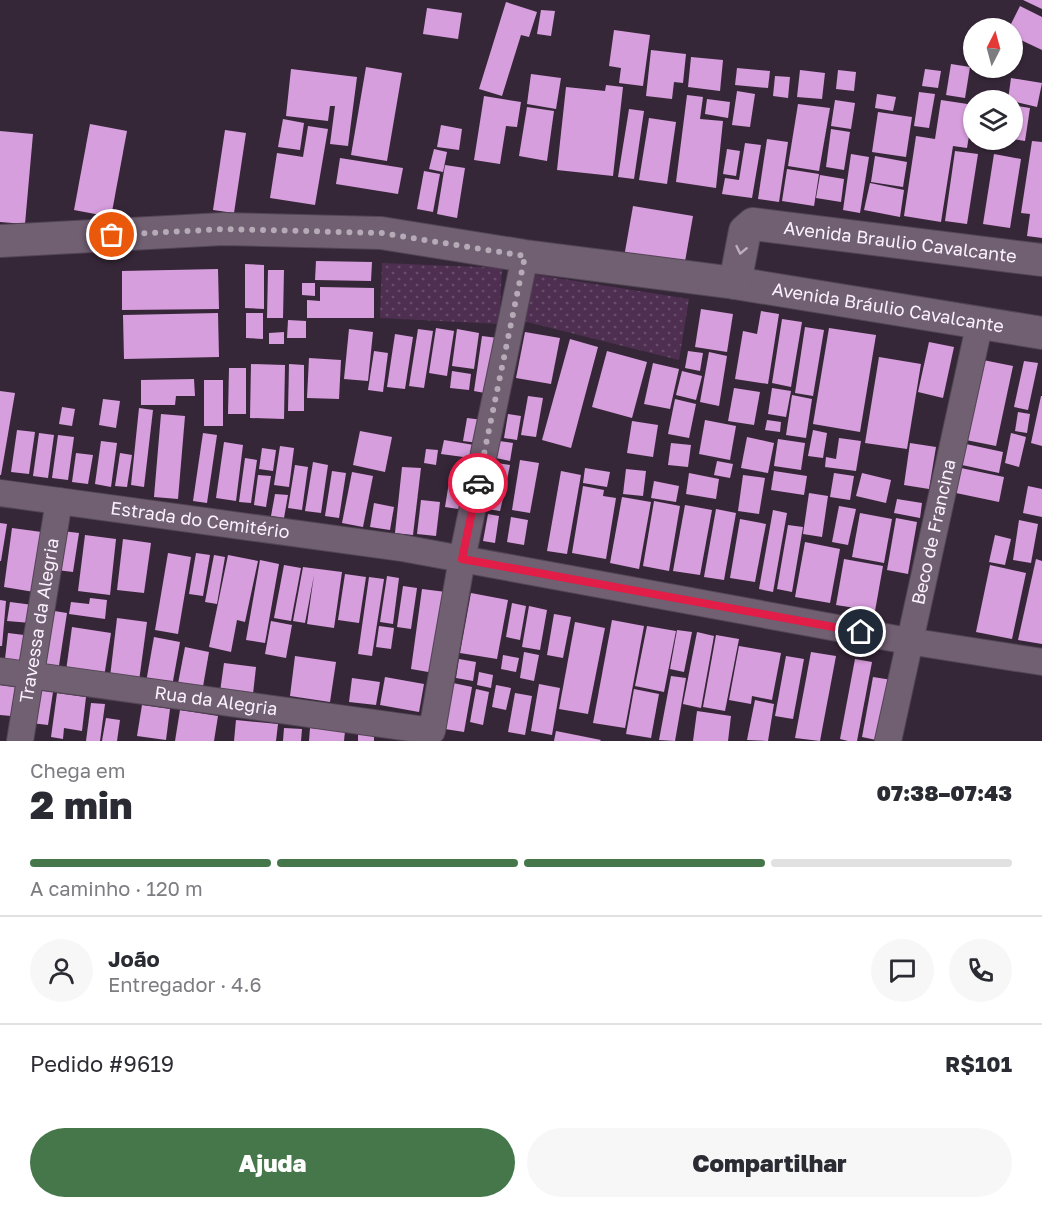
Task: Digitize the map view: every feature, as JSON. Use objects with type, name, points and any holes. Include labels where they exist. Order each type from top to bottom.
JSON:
[{"type":"street","name":"Avenida Braulio Cavalcante","points":[[735,283],[745,231],[753,225],[1042,260]]},
{"type":"street","name":"Avenida Bráulio Cavalcante","points":[[0,240],[224,229],[381,233],[525,256],[735,283],[1042,333]]},
{"type":"street","points":[[462,559],[525,256]]},
{"type":"street","name":"Beco de Francina","points":[[888,741],[908,640],[980,322]]},
{"type":"street","name":"Estrada do Cemitério","points":[[0,493],[402,548],[908,640],[1042,662]]},
{"type":"street","name":"Travessa da Alegria","points":[[20,741],[59,501]]},
{"type":"street","name":"Rua da Alegria","points":[[0,671],[432,731],[462,559]]},
{"type":"shaded area","points":[[382,263],[502,268],[499,324],[380,318]]},
{"type":"shaded area","points":[[531,274],[689,299],[679,360],[523,321]]},
{"type":"building","points":[[1023,0],[1042,0],[1042,9]]},
{"type":"building","points":[[506,2],[537,12],[529,37],[521,35],[502,96],[479,89]]},
{"type":"building","points":[[1020,6],[1042,17],[1042,50],[1023,41],[1023,18],[1014,18]]},
{"type":"building","points":[[427,8],[462,13],[458,39],[423,34]]},
{"type":"building","points":[[541,10],[555,11],[551,36],[537,34]]},
{"type":"building","points":[[614,30],[650,35],[643,86],[619,83],[621,68],[609,66]]},
{"type":"building","points":[[651,50],[686,54],[683,83],[674,82],[672,99],[646,96]]},
{"type":"building","points":[[691,57],[723,60],[720,91],[688,87]]},
{"type":"building","points":[[951,64],[963,66],[963,78],[968,78],[966,90],[963,90],[963,98],[946,95]]},
{"type":"building","points":[[366,67],[402,73],[387,161],[351,155]]},
{"type":"building","points":[[737,68],[770,71],[768,88],[735,85]]},
{"type":"building","points":[[291,69],[357,77],[348,146],[330,144],[335,106],[330,106],[328,121],[286,116]]},
{"type":"building","points":[[925,69],[941,71],[938,88],[922,86]]},
{"type":"building","points":[[800,70],[825,73],[822,99],[797,97]]},
{"type":"building","points":[[838,70],[856,72],[854,91],[836,89]]},
{"type":"building","points":[[531,74],[561,78],[556,109],[527,104]]},
{"type":"building","points":[[775,76],[790,77],[788,98],[773,96]]},
{"type":"building","points":[[1011,78],[1042,83],[1037,107],[1023,104],[1023,90],[1009,90]]},
{"type":"building","points":[[606,85],[623,87],[613,176],[557,170],[566,87],[605,91]]},
{"type":"building","points":[[737,91],[755,94],[750,127],[732,125]]},
{"type":"building","points":[[919,92],[935,94],[929,128],[914,126]]},
{"type":"building","points":[[877,94],[896,97],[893,111],[875,108]]},
{"type":"building","points":[[687,95],[703,97],[700,119],[723,121],[716,188],[676,182]]},
{"type":"building","points":[[484,96],[521,102],[517,127],[506,126],[500,164],[474,160]]},
{"type":"building","points":[[707,99],[730,102],[728,118],[705,114]]},
{"type":"building","points":[[835,100],[855,103],[851,129],[831,126]]},
{"type":"building","points":[[941,100],[963,103],[963,147],[953,146],[941,222],[904,216],[916,136],[935,139]]},
{"type":"building","points":[[798,104],[830,108],[819,171],[788,166]]},
{"type":"building","points":[[527,107],[554,111],[547,161],[519,156]]},
{"type":"building","points":[[1023,107],[1030,108],[1025,141],[1023,141]]},
{"type":"building","points":[[629,109],[644,111],[634,179],[618,177]]},
{"type":"building","points":[[878,112],[912,117],[906,157],[872,152]]},
{"type":"building","points":[[649,118],[676,122],[667,184],[639,180]]},
{"type":"building","points":[[283,119],[304,123],[300,150],[278,147]]},
{"type":"building","points":[[90,124],[127,131],[111,217],[74,210]]},
{"type":"building","points":[[441,125],[462,129],[459,150],[437,147]]},
{"type":"building","points":[[308,126],[328,129],[315,205],[270,198],[277,153],[303,157]]},
{"type":"building","points":[[831,129],[850,132],[844,170],[826,167]]},
{"type":"building","points":[[225,130],[246,133],[234,213],[213,210]]},
{"type":"building","points":[[0,131],[33,134],[25,224],[0,222]]},
{"type":"building","points":[[767,139],[788,142],[779,202],[758,199]]},
{"type":"building","points":[[1032,141],[1042,142],[1042,238],[1027,236],[1030,214],[1021,213]]},
{"type":"building","points":[[745,143],[761,145],[752,198],[722,194],[725,178],[739,180]]},
{"type":"building","points":[[434,149],[447,152],[443,172],[429,169]]},
{"type":"building","points":[[727,149],[740,151],[736,176],[723,174]]},
{"type":"building","points":[[955,151],[978,154],[967,224],[945,221]]},
{"type":"building","points":[[851,154],[869,157],[860,213],[843,210]]},
{"type":"building","points":[[994,154],[1021,159],[1010,228],[983,224]]},
{"type":"building","points":[[875,156],[907,162],[903,187],[871,182]]},
{"type":"building","points":[[340,158],[403,168],[398,194],[336,184]]},
{"type":"building","points":[[445,165],[465,168],[457,218],[437,214]]},
{"type":"building","points":[[787,169],[819,174],[814,206],[782,201]]},
{"type":"building","points":[[424,171],[440,174],[433,212],[417,209]]},
{"type":"building","points":[[820,175],[844,179],[841,202],[816,198]]},
{"type":"building","points":[[870,183],[904,190],[900,217],[864,210]]},
{"type":"building","points":[[633,206],[693,216],[683,273],[623,263]]},
{"type":"building","points":[[316,261],[372,262],[371,281],[315,280]]},
{"type":"building","points":[[245,264],[264,265],[264,309],[245,308]]},
{"type":"building","points":[[218,269],[219,309],[122,310],[122,271]]},
{"type":"building","points":[[268,270],[284,270],[283,318],[267,318]]},
{"type":"building","points":[[302,283],[315,283],[315,296],[302,295]]},
{"type":"building","points":[[320,287],[374,288],[374,318],[307,318],[307,300],[320,301]]},
{"type":"building","points":[[701,309],[733,314],[727,352],[695,347]]},
{"type":"building","points":[[761,311],[779,314],[768,384],[735,379],[743,331],[757,334]]},
{"type":"building","points":[[218,313],[219,357],[124,359],[123,315]]},
{"type":"building","points":[[246,313],[263,313],[263,339],[246,338]]},
{"type":"building","points":[[782,319],[802,322],[791,387],[772,383]]},
{"type":"building","points":[[288,320],[306,321],[306,338],[287,338]]},
{"type":"building","points":[[805,327],[824,330],[813,396],[795,393]]},
{"type":"building","points":[[436,328],[454,331],[447,376],[429,373]]},
{"type":"building","points":[[829,328],[876,335],[860,432],[813,424]]},
{"type":"building","points":[[349,329],[373,332],[368,381],[344,379]]},
{"type":"building","points":[[418,329],[433,331],[424,388],[409,386]]},
{"type":"building","points":[[457,329],[479,333],[474,369],[452,366]]},
{"type":"building","points":[[284,332],[284,344],[269,344],[269,333]]},
{"type":"building","points":[[525,332],[560,338],[551,384],[516,378]]},
{"type":"building","points":[[395,334],[413,337],[405,389],[387,387]]},
{"type":"building","points":[[482,336],[498,338],[490,394],[474,391]]},
{"type":"building","points":[[570,339],[598,347],[571,448],[542,440]]},
{"type":"building","points":[[929,342],[954,347],[943,398],[918,392]]},
{"type":"building","points":[[374,351],[388,353],[383,392],[368,390]]},
{"type":"building","points":[[607,351],[647,362],[632,418],[592,407]]},
{"type":"building","points":[[688,351],[703,353],[700,371],[685,368]]},
{"type":"building","points":[[709,352],[727,356],[719,406],[700,402]]},
{"type":"building","points":[[879,357],[921,364],[907,449],[865,443]]},
{"type":"building","points":[[309,358],[341,360],[339,399],[307,398]]},
{"type":"building","points":[[983,360],[1013,366],[996,446],[966,440]]},
{"type":"building","points":[[1024,361],[1038,363],[1028,410],[1014,407]]},
{"type":"building","points":[[653,363],[679,369],[670,409],[644,404]]},
{"type":"building","points":[[251,364],[285,365],[284,419],[250,418]]},
{"type":"building","points":[[289,364],[304,365],[304,411],[288,411]]},
{"type":"building","points":[[229,368],[246,368],[246,414],[228,414]]},
{"type":"building","points":[[452,371],[471,374],[469,390],[450,388]]},
{"type":"building","points":[[682,371],[702,376],[696,400],[676,395]]},
{"type":"building","points":[[194,379],[195,396],[176,396],[175,405],[141,405],[141,380]]},
{"type":"building","points":[[204,380],[223,380],[223,426],[204,426]]},
{"type":"building","points":[[734,388],[760,392],[754,425],[728,421]]},
{"type":"building","points":[[772,388],[791,391],[786,417],[768,414]]},
{"type":"building","points":[[0,391],[15,393],[1,475],[0,475]]},
{"type":"building","points":[[792,395],[812,399],[806,438],[786,435]]},
{"type":"building","points":[[528,396],[543,398],[536,437],[521,435]]},
{"type":"building","points":[[1042,396],[1042,446],[1031,443]]},
{"type":"building","points":[[103,399],[120,401],[116,428],[99,425]]},
{"type":"building","points":[[675,399],[696,404],[689,438],[668,434]]},
{"type":"building","points":[[62,407],[75,409],[72,426],[59,424]]},
{"type":"building","points":[[139,408],[153,410],[144,487],[131,485]]},
{"type":"building","points":[[1018,412],[1030,414],[1027,433],[1015,431]]},
{"type":"building","points":[[161,414],[185,416],[178,499],[154,497]]},
{"type":"building","points":[[508,414],[521,416],[517,440],[504,438]]},
{"type":"building","points":[[467,418],[483,420],[479,443],[463,441]]},
{"type":"building","points":[[705,420],[736,426],[730,460],[699,454]]},
{"type":"building","points":[[767,420],[781,422],[780,432],[765,430]]},
{"type":"building","points":[[632,421],[658,425],[653,457],[627,453]]},
{"type":"building","points":[[17,430],[35,432],[29,474],[11,472]]},
{"type":"building","points":[[813,430],[827,433],[823,458],[808,456]]},
{"type":"building","points":[[360,431],[392,437],[385,472],[353,465]]},
{"type":"building","points":[[39,433],[54,435],[48,478],[33,476]]},
{"type":"building","points":[[203,433],[217,435],[207,503],[193,501]]},
{"type":"building","points":[[1011,433],[1026,437],[1019,467],[1005,463]]},
{"type":"building","points":[[58,435],[74,437],[68,480],[52,478]]},
{"type":"building","points":[[747,437],[774,443],[768,473],[741,468]]},
{"type":"building","points":[[839,438],[861,441],[856,471],[825,467],[826,457],[836,459]]},
{"type":"building","points":[[778,439],[805,443],[801,470],[774,466]]},
{"type":"building","points":[[444,440],[474,445],[471,458],[441,454]]},
{"type":"building","points":[[101,441],[117,443],[111,487],[95,484]]},
{"type":"building","points":[[499,441],[513,443],[510,461],[496,458]]},
{"type":"building","points":[[224,442],[243,445],[236,501],[216,498]]},
{"type":"building","points":[[671,443],[691,445],[688,467],[668,465]]},
{"type":"building","points":[[910,443],[936,447],[929,489],[904,485]]},
{"type":"building","points":[[966,444],[1003,452],[999,473],[962,465]]},
{"type":"building","points":[[280,446],[294,448],[289,487],[274,485]]},
{"type":"building","points":[[262,448],[276,450],[273,471],[259,469]]},
{"type":"building","points":[[426,449],[438,450],[436,465],[424,463]]},
{"type":"building","points":[[76,453],[93,455],[88,484],[72,482]]},
{"type":"building","points":[[120,453],[132,455],[127,487],[115,486]]},
{"type":"building","points":[[245,458],[257,460],[251,503],[239,502]]},
{"type":"building","points":[[520,460],[539,463],[530,513],[512,510]]},
{"type":"building","points":[[717,461],[733,464],[730,478],[714,475]]},
{"type":"building","points":[[313,462],[328,465],[321,513],[305,511]]},
{"type":"building","points":[[497,463],[510,465],[505,489],[493,486]]},
{"type":"building","points":[[295,465],[308,467],[302,510],[288,508]]},
{"type":"building","points":[[402,467],[421,468],[413,535],[395,533]]},
{"type":"building","points":[[585,468],[610,472],[607,487],[583,483]]},
{"type":"building","points":[[961,468],[1004,477],[999,502],[956,493]]},
{"type":"building","points":[[626,469],[646,471],[643,496],[623,494]]},
{"type":"building","points":[[332,471],[346,473],[339,518],[325,516]]},
{"type":"building","points":[[561,471],[581,475],[567,554],[547,551]]},
{"type":"building","points":[[774,471],[807,476],[804,495],[771,490]]},
{"type":"building","points":[[352,472],[373,476],[363,527],[342,523]]},
{"type":"building","points":[[689,473],[719,479],[716,499],[686,494]]},
{"type":"building","points":[[834,473],[854,476],[850,500],[830,497]]},
{"type":"building","points":[[862,473],[891,480],[886,503],[856,496]]},
{"type":"building","points":[[258,475],[271,476],[266,507],[254,505]]},
{"type":"building","points":[[743,475],[765,478],[759,514],[738,511]]},
{"type":"building","points":[[654,481],[679,486],[676,502],[651,498]]},
{"type":"building","points":[[449,482],[469,485],[465,510],[445,507]]},
{"type":"building","points":[[583,486],[604,490],[603,496],[616,498],[606,559],[572,553]]},
{"type":"building","points":[[1028,486],[1042,489],[1042,517],[1023,513]]},
{"type":"building","points":[[489,492],[504,494],[500,511],[487,509]]},
{"type":"building","points":[[809,493],[828,496],[822,537],[803,534]]},
{"type":"building","points":[[275,494],[288,495],[284,518],[271,516]]},
{"type":"building","points":[[622,497],[651,502],[639,569],[610,563]]},
{"type":"building","points":[[897,499],[922,503],[920,518],[894,513]]},
{"type":"building","points":[[421,500],[440,502],[436,536],[417,534]]},
{"type":"building","points":[[654,501],[680,506],[669,571],[643,566]]},
{"type":"building","points":[[374,503],[394,507],[390,530],[370,527]]},
{"type":"building","points":[[685,505],[712,510],[700,575],[673,571]]},
{"type":"building","points":[[839,506],[856,509],[848,545],[832,542]]},
{"type":"building","points":[[716,509],[736,513],[724,580],[704,577]]},
{"type":"building","points":[[773,510],[787,513],[773,592],[759,589]]},
{"type":"building","points":[[860,513],[892,519],[884,563],[852,557]]},
{"type":"building","points":[[488,514],[499,516],[495,543],[483,541]]},
{"type":"building","points":[[511,517],[528,520],[524,545],[507,542]]},
{"type":"building","points":[[896,518],[917,522],[908,574],[887,570]]},
{"type":"building","points":[[740,519],[766,524],[755,582],[730,578]]},
{"type":"building","points":[[1019,520],[1038,524],[1031,563],[1013,560]]},
{"type":"building","points":[[0,523],[7,524],[1,561],[0,561]]},
{"type":"building","points":[[788,525],[803,527],[792,592],[777,589]]},
{"type":"building","points":[[12,528],[49,533],[40,593],[4,587]]},
{"type":"building","points":[[62,531],[79,533],[73,572],[57,570]]},
{"type":"building","points":[[85,535],[116,539],[110,595],[78,591]]},
{"type":"building","points":[[995,535],[1011,539],[1005,565],[989,562]]},
{"type":"building","points":[[123,539],[151,543],[144,593],[117,590]]},
{"type":"building","points":[[805,542],[840,549],[830,603],[795,597]]},
{"type":"building","points":[[168,553],[191,557],[178,634],[155,630]]},
{"type":"building","points":[[196,553],[210,555],[203,596],[189,594]]},
{"type":"building","points":[[214,555],[225,557],[217,604],[205,602]]},
{"type":"building","points":[[228,555],[258,561],[245,622],[237,620],[231,652],[209,647]]},
{"type":"building","points":[[844,559],[883,566],[875,611],[836,605]]},
{"type":"building","points":[[1036,559],[1042,561],[1042,644],[1018,640]]},
{"type":"building","points":[[260,560],[279,564],[265,643],[246,640]]},
{"type":"building","points":[[284,565],[301,568],[291,621],[274,618]]},
{"type":"building","points":[[990,565],[1026,573],[1012,639],[976,632]]},
{"type":"building","points":[[303,567],[342,572],[334,628],[307,624],[314,575],[305,623],[293,621]]},
{"type":"building","points":[[345,574],[366,577],[359,623],[338,620]]},
{"type":"building","points":[[387,576],[399,578],[393,624],[380,622]]},
{"type":"building","points":[[369,577],[384,579],[372,656],[358,654]]},
{"type":"building","points":[[403,586],[417,588],[411,629],[397,627]]},
{"type":"building","points":[[422,589],[446,592],[434,673],[411,669]]},
{"type":"building","points":[[471,593],[508,600],[497,659],[460,653]]},
{"type":"building","points":[[90,598],[107,600],[105,619],[69,614],[71,602],[89,604]]},
{"type":"building","points":[[0,600],[6,601],[2,646],[0,646]]},
{"type":"building","points":[[10,602],[33,605],[31,623],[7,621]]},
{"type":"building","points":[[512,603],[526,606],[520,640],[506,637]]},
{"type":"building","points":[[529,606],[547,610],[540,650],[522,647]]},
{"type":"building","points":[[48,610],[67,613],[58,672],[39,669]]},
{"type":"building","points":[[554,614],[571,617],[563,658],[547,655]]},
{"type":"building","points":[[117,618],[147,622],[139,681],[110,677]]},
{"type":"building","points":[[612,620],[644,626],[625,728],[593,723]]},
{"type":"building","points":[[271,621],[292,625],[286,658],[265,654]]},
{"type":"building","points":[[575,622],[605,628],[588,714],[559,709]]},
{"type":"building","points":[[379,626],[394,628],[391,649],[376,647]]},
{"type":"building","points":[[647,626],[676,631],[664,692],[635,686]]},
{"type":"building","points":[[72,627],[111,633],[104,677],[66,671]]},
{"type":"building","points":[[677,630],[692,632],[684,672],[670,669]]},
{"type":"building","points":[[697,632],[714,636],[701,708],[683,704]]},
{"type":"building","points":[[8,633],[24,635],[21,661],[5,659]]},
{"type":"building","points":[[716,635],[739,639],[725,711],[703,707]]},
{"type":"building","points":[[154,637],[180,642],[171,692],[145,688]]},
{"type":"building","points":[[739,646],[781,653],[772,700],[752,696],[751,704],[729,700]]},
{"type":"building","points":[[185,647],[209,652],[201,698],[176,694]]},
{"type":"building","points":[[524,652],[539,655],[534,681],[520,678]]},
{"type":"building","points":[[811,652],[836,656],[820,741],[795,738]]},
{"type":"building","points":[[503,655],[519,658],[516,672],[501,669]]},
{"type":"building","points":[[295,656],[336,662],[330,702],[290,696]]},
{"type":"building","points":[[786,656],[804,659],[793,719],[775,716]]},
{"type":"building","points":[[459,659],[476,662],[473,681],[456,678]]},
{"type":"building","points":[[855,659],[872,662],[857,741],[848,741],[840,739]]},
{"type":"building","points":[[224,663],[256,667],[252,703],[219,699]]},
{"type":"building","points":[[479,672],[493,675],[491,688],[477,685]]},
{"type":"building","points":[[671,676],[686,678],[675,741],[659,740]]},
{"type":"building","points":[[385,677],[424,684],[419,712],[380,705]]},
{"type":"building","points":[[873,677],[892,680],[881,741],[862,737]]},
{"type":"building","points":[[352,678],[380,682],[376,705],[349,702]]},
{"type":"building","points":[[453,683],[472,687],[464,732],[445,729]]},
{"type":"building","points":[[539,684],[560,688],[552,735],[531,731]]},
{"type":"building","points":[[0,685],[15,687],[11,716],[0,715]]},
{"type":"building","points":[[496,685],[511,688],[506,710],[492,707]]},
{"type":"building","points":[[476,689],[489,692],[483,725],[470,722]]},
{"type":"building","points":[[634,689],[659,694],[651,738],[626,734]]},
{"type":"building","points":[[35,690],[53,692],[48,725],[31,723]]},
{"type":"building","points":[[57,693],[86,697],[82,731],[64,728],[63,739],[51,737]]},
{"type":"building","points":[[515,693],[532,696],[525,735],[508,732]]},
{"type":"building","points":[[755,700],[774,704],[768,741],[747,740]]},
{"type":"building","points":[[91,703],[105,704],[100,741],[86,741]]},
{"type":"building","points":[[142,705],[170,709],[166,740],[137,736]]},
{"type":"building","points":[[180,710],[218,716],[214,741],[175,741]]},
{"type":"building","points":[[697,711],[731,716],[728,741],[693,741]]},
{"type":"building","points":[[106,718],[120,720],[117,741],[102,741]]},
{"type":"building","points":[[236,720],[278,724],[276,741],[234,741]]},
{"type":"building","points":[[284,728],[302,729],[301,741],[283,741]]},
{"type":"building","points":[[310,728],[345,731],[344,741],[309,741]]},
{"type":"building","points":[[556,731],[601,740],[554,741]]},
{"type":"building","points":[[358,732],[374,733],[374,741],[358,741]]},
{"type":"way so far","points":[[112,235],[224,229],[381,233],[525,256],[478,483]]},
{"type":"route","points":[[478,483],[462,559],[861,632]]}]
